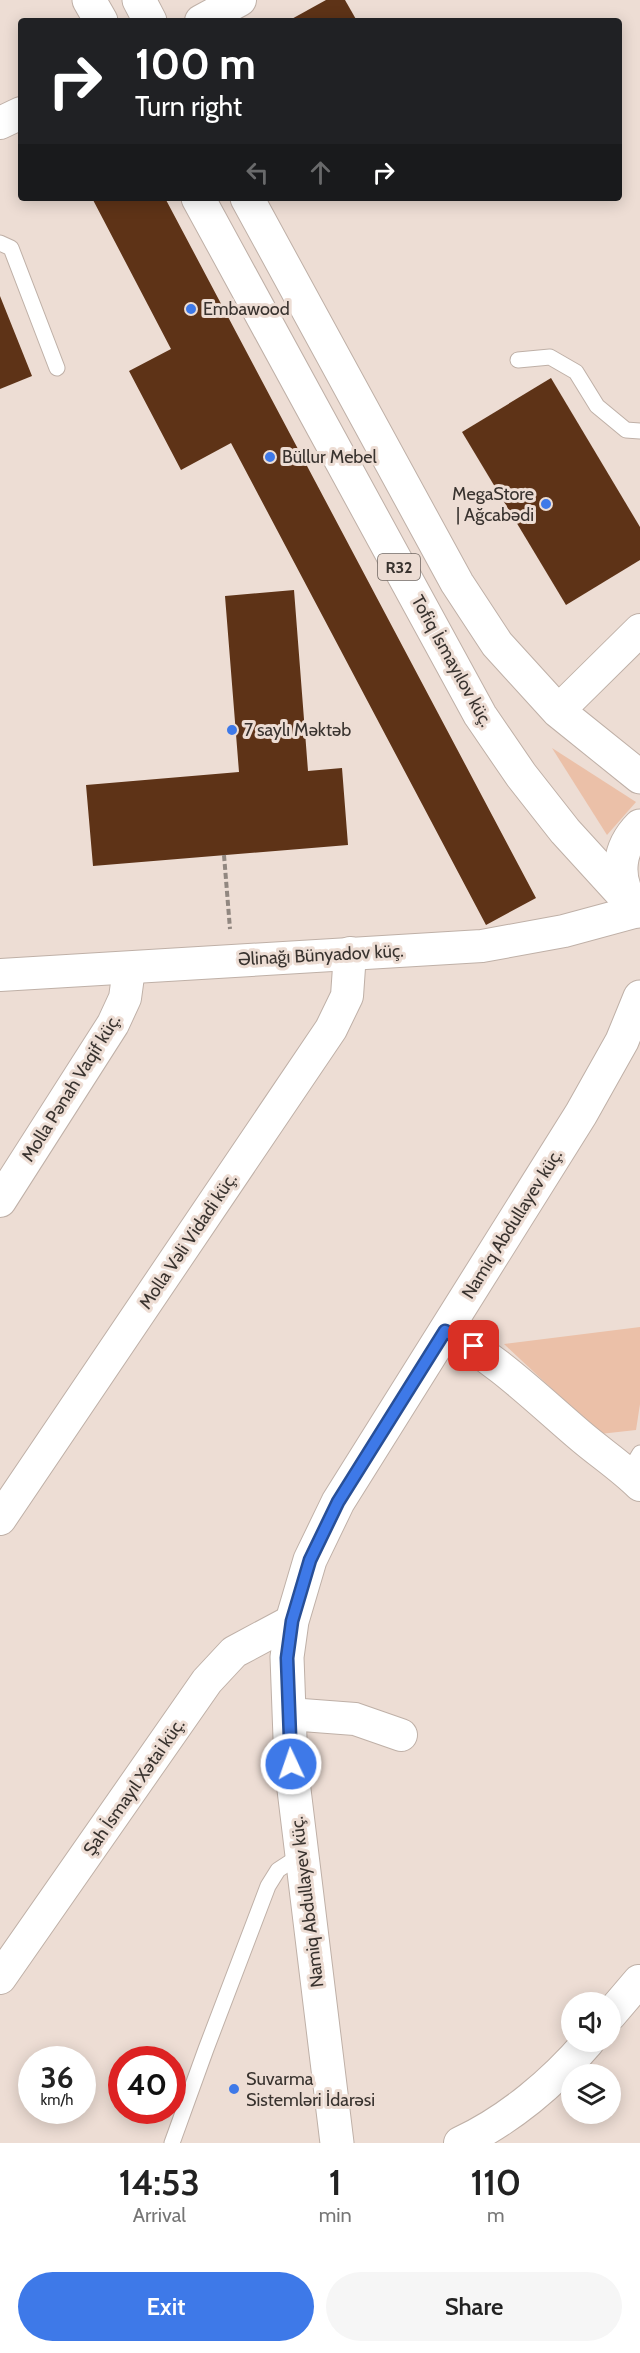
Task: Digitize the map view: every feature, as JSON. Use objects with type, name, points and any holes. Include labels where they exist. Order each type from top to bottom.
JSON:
[{"type":"main road","points":[[89,0],[99,18]]},
{"type":"main road","points":[[139,0],[148,18]]},
{"type":"main road","name":"Tofiq İsmayılov küç.","points":[[200,201],[480,715],[521,775],[565,831],[639,912]]},
{"type":"main road","name":"R32","points":[[249,201],[457,583],[497,644],[558,711],[640,777]]},
{"type":"main road","points":[[639,912],[626,894],[621,875],[622,855],[630,836],[640,826]]},
{"type":"main road","name":"Namiq Abdullayev küç.","points":[[337,2143],[301,1855],[289,1714],[287,1658],[292,1621],[310,1560],[338,1502],[581,1114],[622,1041],[640,997]]},
{"type":"street","points":[[207,18],[240,0]]},
{"type":"street","points":[[0,123],[18,114]]},
{"type":"street","points":[[558,711],[638,636]]},
{"type":"street","name":"Əlinağı Bünyadov küç.","points":[[0,975],[482,946],[564,931],[639,912]]},
{"type":"street","name":"Molla Vəli Vidadi küç.","points":[[0,1518],[332,1029],[347,996],[350,953]]},
{"type":"street","name":"Molla Pənah Vaqif küç.","points":[[0,1202],[113,1024],[125,998],[129,969]]},
{"type":"street","points":[[445,1331],[474,1346],[585,1440],[637,1471]]},
{"type":"street","name":"Şah İsmayıl Xətai küç.","points":[[0,1978],[207,1681],[234,1652],[292,1621]]},
{"type":"street","points":[[289,1714],[355,1719],[401,1735]]},
{"type":"street","points":[[621,2002],[639,1981]]},
{"type":"street","points":[[460,2143],[518,2108],[579,2052]]},
{"type":"lane","points":[[0,243],[11,248],[57,368]]},
{"type":"lane","points":[[518,360],[550,357],[576,372],[597,406],[626,430],[640,431]]},
{"type":"lane","points":[[172,2143],[268,1886],[278,1870],[301,1855]]},
{"type":"path","points":[[224,855],[232,961]]},
{"type":"shaded area","points":[[552,748],[636,802],[607,835]]},
{"type":"shaded area","points":[[640,1327],[640,1404],[636,1430],[600,1434],[504,1344]]},
{"type":"building","points":[[326,0],[345,0],[355,18],[293,18]]},
{"type":"building","points":[[94,201],[167,201],[536,898],[486,925],[231,443],[181,470],[129,371],[171,349]]},
{"type":"building","points":[[0,296],[32,376],[0,389]]},
{"type":"building","points":[[551,378],[640,527],[640,560],[566,605],[462,432]]},
{"type":"building","points":[[294,590],[308,771],[342,768],[348,845],[93,866],[86,785],[239,772],[225,596]]},
{"type":"place","name":"Embawood","points":[[191,309]]},
{"type":"place","name":"Büllur Mebel","points":[[270,457]]},
{"type":"place","name":"MegaStore | Ağcabədi","points":[[546,504]]},
{"type":"place","name":"7 saylı Məktəb","points":[[232,730]]},
{"type":"place","name":"Suvarma Sistemləri İdarəsi","points":[[234,2089]]},
{"type":"route","points":[[291,1764],[287,1658],[292,1621],[310,1560],[338,1502],[445,1331],[474,1346]]}]
